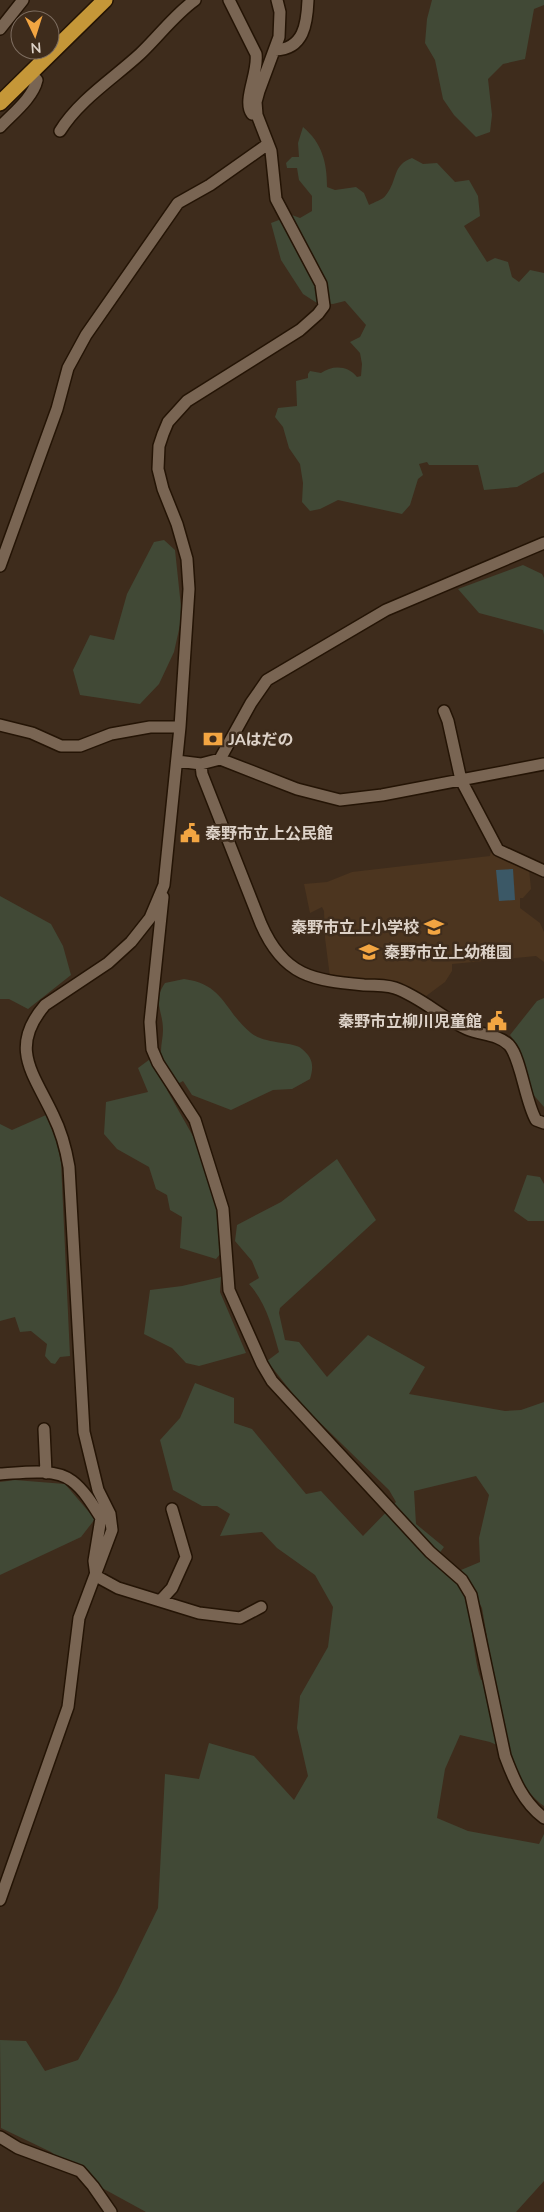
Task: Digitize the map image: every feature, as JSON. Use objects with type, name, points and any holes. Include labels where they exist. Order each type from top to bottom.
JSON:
[{"type":"highway","points":[[0,104],[105,0]]},
{"type":"street","points":[[0,29],[24,0]]},
{"type":"street","points":[[60,131],[71,116],[141,53],[182,9],[196,0]]},
{"type":"street","points":[[229,0],[256,54],[257,63],[248,99],[248,109],[251,114],[257,115]]},
{"type":"street","points":[[277,0],[280,27],[275,50],[258,96],[257,115],[272,159],[276,199],[321,284],[324,306],[300,330],[187,401],[168,422],[159,446],[158,469],[187,558],[189,588],[177,761],[150,1022],[152,1049],[158,1063],[195,1120],[217,1187],[224,1217],[229,1290],[262,1364],[272,1381],[430,1552],[462,1580],[471,1595],[505,1756],[513,1778],[524,1798],[544,1818]]},
{"type":"street","points":[[275,50],[286,49],[298,41],[306,24],[308,0]]},
{"type":"street","points":[[0,127],[23,103],[36,85],[37,80],[31,73]]},
{"type":"street","points":[[0,566],[57,409],[68,368],[86,335],[178,203],[210,185],[268,144]]},
{"type":"street","points":[[220,759],[251,703],[267,680],[386,610],[544,543]]},
{"type":"street","points":[[444,711],[461,780],[498,850],[544,871]]},
{"type":"street","points":[[0,725],[32,733],[61,746],[80,746],[112,734],[150,727],[180,727]]},
{"type":"street","points":[[177,761],[201,764],[220,759],[297,789],[340,800],[382,795],[544,764]]},
{"type":"street","points":[[201,764],[202,774],[261,924],[268,939],[282,958],[294,968],[311,977],[330,981],[394,987],[467,1030],[501,1039],[511,1047],[522,1074],[529,1108],[536,1120],[544,1123]]},
{"type":"street","points":[[0,1900],[68,1707],[79,1618],[112,1530],[112,1522],[98,1490],[86,1448],[84,1432],[69,1167],[66,1148],[54,1115],[29,1070],[26,1048],[30,1028],[37,1014],[45,1005],[108,963],[131,942],[150,918],[164,885]]},
{"type":"street","points":[[46,1473],[47,1435]]},
{"type":"street","points":[[0,1474],[46,1473],[62,1475],[72,1481],[88,1498],[101,1518],[94,1561],[96,1576]]},
{"type":"street","points":[[161,1600],[172,1588],[186,1557],[172,1509]]},
{"type":"street","points":[[96,1576],[118,1588],[199,1613],[240,1618],[262,1607]]},
{"type":"street","points":[[0,2136],[18,2148],[80,2171],[93,2186],[110,2212]]},
{"type":"shaded area","name":"秦野市立上小学校","points":[[495,849],[529,869],[531,889],[523,898],[520,898],[520,908],[540,923],[544,932],[544,962],[536,956],[452,964],[452,971],[445,982],[422,999],[330,977],[324,911],[322,907],[310,913],[304,884],[327,882],[352,872],[490,856],[491,851]]},
{"type":"green space","points":[[432,0],[544,0],[544,5],[534,9],[525,59],[503,64],[488,79],[492,115],[490,132],[476,137],[454,115],[443,99],[435,60],[425,43],[427,19]]},
{"type":"green space","points":[[303,127],[319,146],[326,169],[327,187],[335,190],[356,187],[364,193],[369,205],[385,197],[398,169],[412,158],[423,164],[437,163],[455,182],[469,180],[478,196],[480,216],[464,226],[487,262],[495,258],[508,262],[512,277],[519,282],[530,270],[544,273],[544,472],[517,487],[484,490],[478,465],[429,465],[427,462],[419,464],[423,475],[418,479],[410,505],[402,514],[338,500],[320,509],[310,511],[302,502],[303,483],[300,464],[289,448],[283,427],[275,417],[278,408],[297,406],[296,381],[308,378],[310,371],[321,373],[325,370],[345,368],[357,377],[361,376],[362,364],[360,353],[350,342],[360,337],[366,325],[345,301],[333,304],[317,303],[303,294],[281,260],[271,223],[292,215],[300,218],[312,211],[312,196],[299,180],[297,168],[287,168],[286,163],[292,157],[299,157],[298,143]]},
{"type":"green space","points":[[164,540],[175,550],[182,616],[174,652],[159,684],[140,704],[80,695],[73,670],[90,635],[114,640],[127,594],[154,542]]},
{"type":"green space","points":[[523,565],[542,574],[544,578],[544,635],[543,630],[479,613],[458,589]]},
{"type":"green space","points":[[0,896],[51,924],[63,946],[71,975],[28,1009],[9,999],[0,999]]},
{"type":"green space","points":[[184,979],[208,986],[216,992],[242,1025],[257,1037],[302,1049],[310,1059],[312,1066],[310,1079],[292,1089],[273,1090],[231,1110],[192,1095],[183,1081],[167,1090],[198,1145],[216,1204],[221,1253],[216,1259],[180,1248],[182,1217],[170,1210],[167,1195],[156,1189],[149,1167],[117,1149],[104,1134],[106,1102],[148,1092],[138,1068],[161,1051],[163,1023],[159,996],[165,983]]},
{"type":"green space","points":[[544,998],[544,1107],[530,1091],[520,1049],[510,1035],[537,1001]]},
{"type":"green space","points":[[46,1115],[56,1139],[61,1162],[70,1356],[60,1357],[55,1364],[51,1363],[45,1356],[47,1344],[31,1331],[20,1332],[15,1317],[0,1321],[0,1124],[12,1130]]},
{"type":"green space","points":[[337,1159],[376,1220],[280,1308],[279,1313],[285,1340],[299,1342],[327,1377],[368,1335],[425,1367],[409,1394],[505,1411],[521,1410],[544,1402],[544,1806],[526,1788],[515,1767],[510,1751],[490,1742],[460,1735],[445,1769],[437,1818],[468,1831],[539,1844],[544,1834],[544,2181],[516,2212],[146,2212],[82,2177],[51,2152],[1,2128],[0,2040],[26,2041],[45,2071],[78,2060],[117,1992],[158,1908],[165,1774],[199,1779],[209,1743],[254,1756],[294,1800],[308,1776],[297,1728],[300,1696],[328,1647],[333,1607],[315,1575],[277,1548],[262,1532],[220,1536],[230,1514],[217,1506],[202,1506],[173,1490],[160,1440],[180,1418],[195,1383],[234,1398],[234,1423],[252,1429],[306,1494],[321,1491],[363,1536],[396,1502],[389,1490],[301,1404],[267,1361],[279,1352],[265,1308],[249,1284],[259,1278],[252,1261],[235,1241],[237,1225],[281,1202]],"holes":[[[476,1476],[489,1495],[479,1538],[480,1562],[461,1570],[482,1608],[494,1678],[481,1680],[464,1595],[452,1575],[432,1563],[444,1547],[416,1524],[414,1491]]]},
{"type":"green space","points":[[527,1175],[540,1177],[544,1184],[544,1221],[528,1221],[514,1211]]},
{"type":"green space","points":[[221,1277],[220,1292],[246,1353],[199,1366],[186,1363],[172,1348],[144,1334],[150,1290],[182,1286]]},
{"type":"green space","points":[[15,1480],[65,1484],[95,1519],[81,1537],[0,1575],[0,1482]]},
{"type":"water","points":[[513,869],[515,900],[499,901],[496,870]]},
{"type":"place","name":"JAはだの","points":[[213,739]]},
{"type":"place","name":"秦野市立上公民館","points":[[190,833]]},
{"type":"place","name":"秦野市立上小学校","points":[[434,927]]},
{"type":"place","name":"秦野市立上幼稚園","points":[[369,952]]},
{"type":"place","name":"秦野市立柳川児童館","points":[[497,1021]]}]
